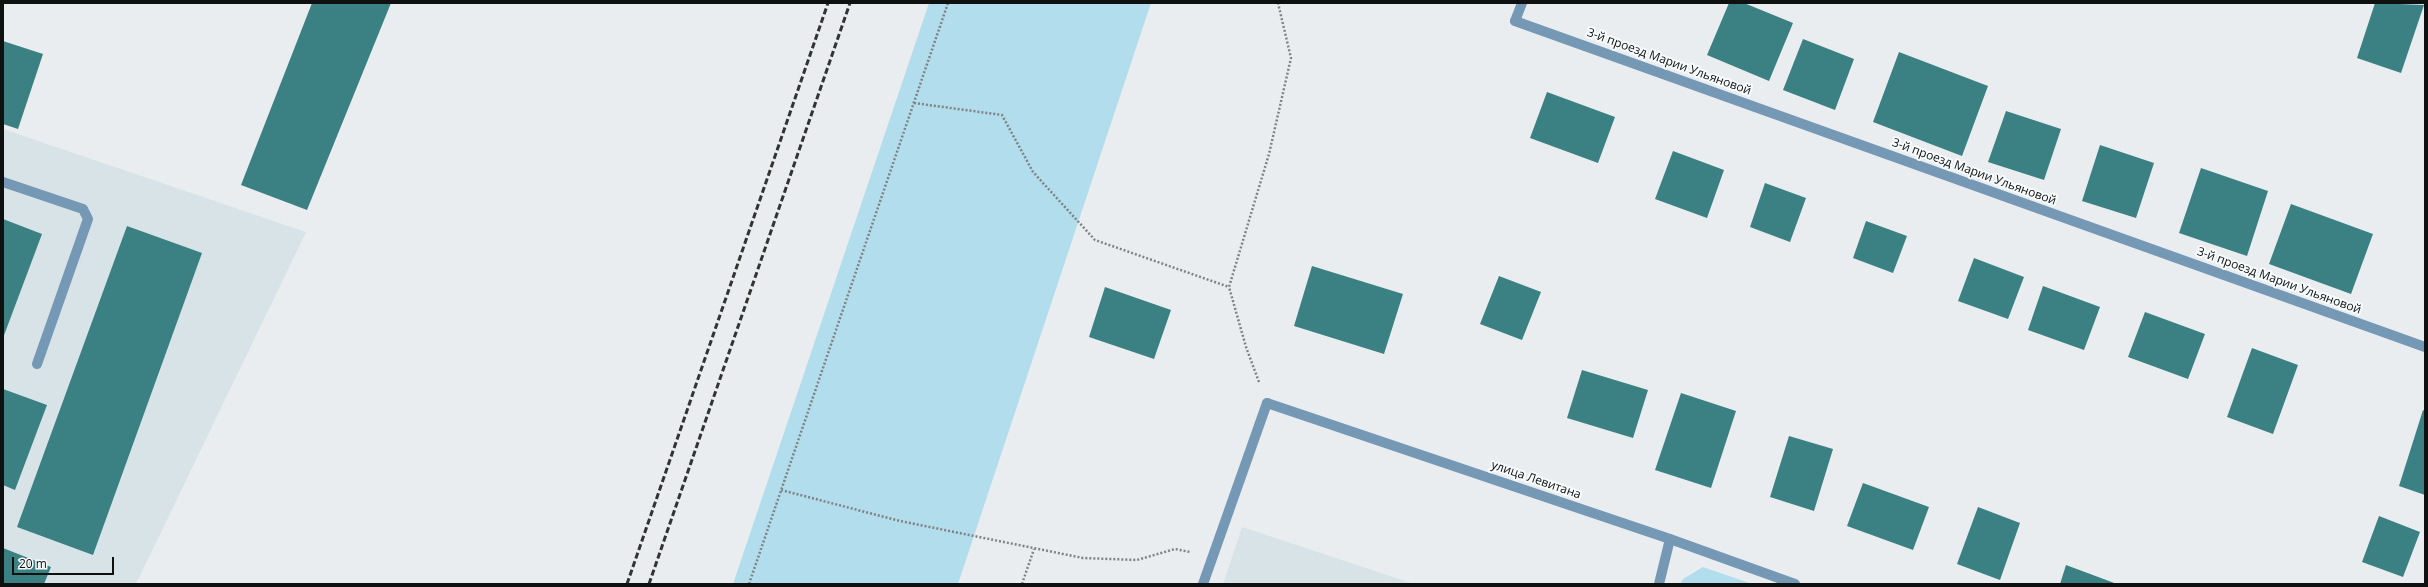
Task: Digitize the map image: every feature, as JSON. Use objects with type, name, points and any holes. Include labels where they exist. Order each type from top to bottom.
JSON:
[{"type":"street","name":"3-й проезд Марии Ульяновой","points":[[1522,3],[1515,20],[2425,347]]},
{"type":"street","points":[[3,182],[83,209],[88,219],[37,364]]},
{"type":"street","points":[[1203,584],[1267,403]]},
{"type":"street","name":"улица Левитана","points":[[1267,403],[1670,539],[1795,584]]},
{"type":"street","points":[[1659,584],[1670,539]]},
{"type":"path","points":[[749,584],[948,3]]},
{"type":"path","points":[[1267,403],[1246,347],[1229,287],[1269,154],[1291,58],[1278,3]]},
{"type":"path","points":[[914,103],[1002,115],[1033,172],[1096,240],[1229,287]]},
{"type":"path","points":[[781,490],[900,521],[1083,558],[1137,560],[1175,549],[1212,558]]},
{"type":"path","points":[[1022,584],[1034,549]]},
{"type":"shaded area","points":[[929,3],[1151,3],[958,584],[733,584]]},
{"type":"shaded area","points":[[3,129],[306,232],[136,584],[3,584]]},
{"type":"shaded area","points":[[1242,527],[1414,584],[1223,584]]},
{"type":"shaded area","points":[[1703,567],[1752,584],[1680,584],[1683,579]]},
{"type":"building","points":[[312,3],[391,3],[307,210],[241,185]]},
{"type":"building","points":[[1729,3],[1744,3],[1793,23],[1769,81],[1707,55]]},
{"type":"building","points":[[2375,3],[2424,5],[2401,73],[2357,58]]},
{"type":"building","points":[[1803,39],[1854,59],[1835,110],[1783,90]]},
{"type":"building","points":[[3,41],[43,54],[18,129],[3,124]]},
{"type":"building","points":[[1899,52],[1988,86],[1962,156],[1873,122]]},
{"type":"building","points":[[1547,92],[1615,117],[1598,163],[1530,138]]},
{"type":"building","points":[[2006,111],[2061,129],[2044,180],[1988,162]]},
{"type":"building","points":[[2100,145],[2154,163],[2136,218],[2082,201]]},
{"type":"building","points":[[1673,151],[1724,170],[1707,218],[1655,199]]},
{"type":"building","points":[[2201,168],[2268,191],[2247,256],[2179,233]]},
{"type":"building","points":[[1765,183],[1806,198],[1790,242],[1750,227]]},
{"type":"building","points":[[2291,204],[2373,234],[2351,294],[2269,264]]},
{"type":"building","points":[[3,219],[42,234],[3,338]]},
{"type":"building","points":[[1866,221],[1907,236],[1893,273],[1853,258]]},
{"type":"building","points":[[127,226],[202,253],[93,555],[17,527]]},
{"type":"building","points":[[1974,258],[2024,277],[2008,319],[1958,301]]},
{"type":"building","points":[[1312,266],[1403,294],[1384,354],[1294,326]]},
{"type":"building","points":[[1499,276],[1541,292],[1522,340],[1480,324]]},
{"type":"building","points":[[2043,286],[2100,307],[2084,350],[2028,330]]},
{"type":"building","points":[[1105,287],[1171,310],[1154,359],[1089,337]]},
{"type":"building","points":[[2145,312],[2205,334],[2188,379],[2128,357]]},
{"type":"building","points":[[2252,348],[2298,365],[2273,434],[2227,417]]},
{"type":"building","points":[[1582,370],[1648,390],[1633,438],[1567,418]]},
{"type":"building","points":[[3,389],[47,405],[15,490],[3,485]]},
{"type":"building","points":[[1681,393],[1736,411],[1711,488],[1655,470]]},
{"type":"building","points":[[2423,410],[2425,411],[2425,495],[2399,486]]},
{"type":"building","points":[[1789,436],[1833,449],[1814,511],[1770,497]]},
{"type":"building","points":[[1863,483],[1929,507],[1913,550],[1847,526]]},
{"type":"building","points":[[1978,507],[2020,523],[2000,580],[1957,564]]},
{"type":"building","points":[[2379,516],[2420,532],[2403,577],[2362,562]]},
{"type":"building","points":[[3,548],[51,567],[44,584],[3,584]]},
{"type":"building","points":[[2066,565],[2117,584],[2060,584]]},
{"type":"railway","points":[[627,584],[828,3]]},
{"type":"railway","points":[[649,584],[850,3]]}]
